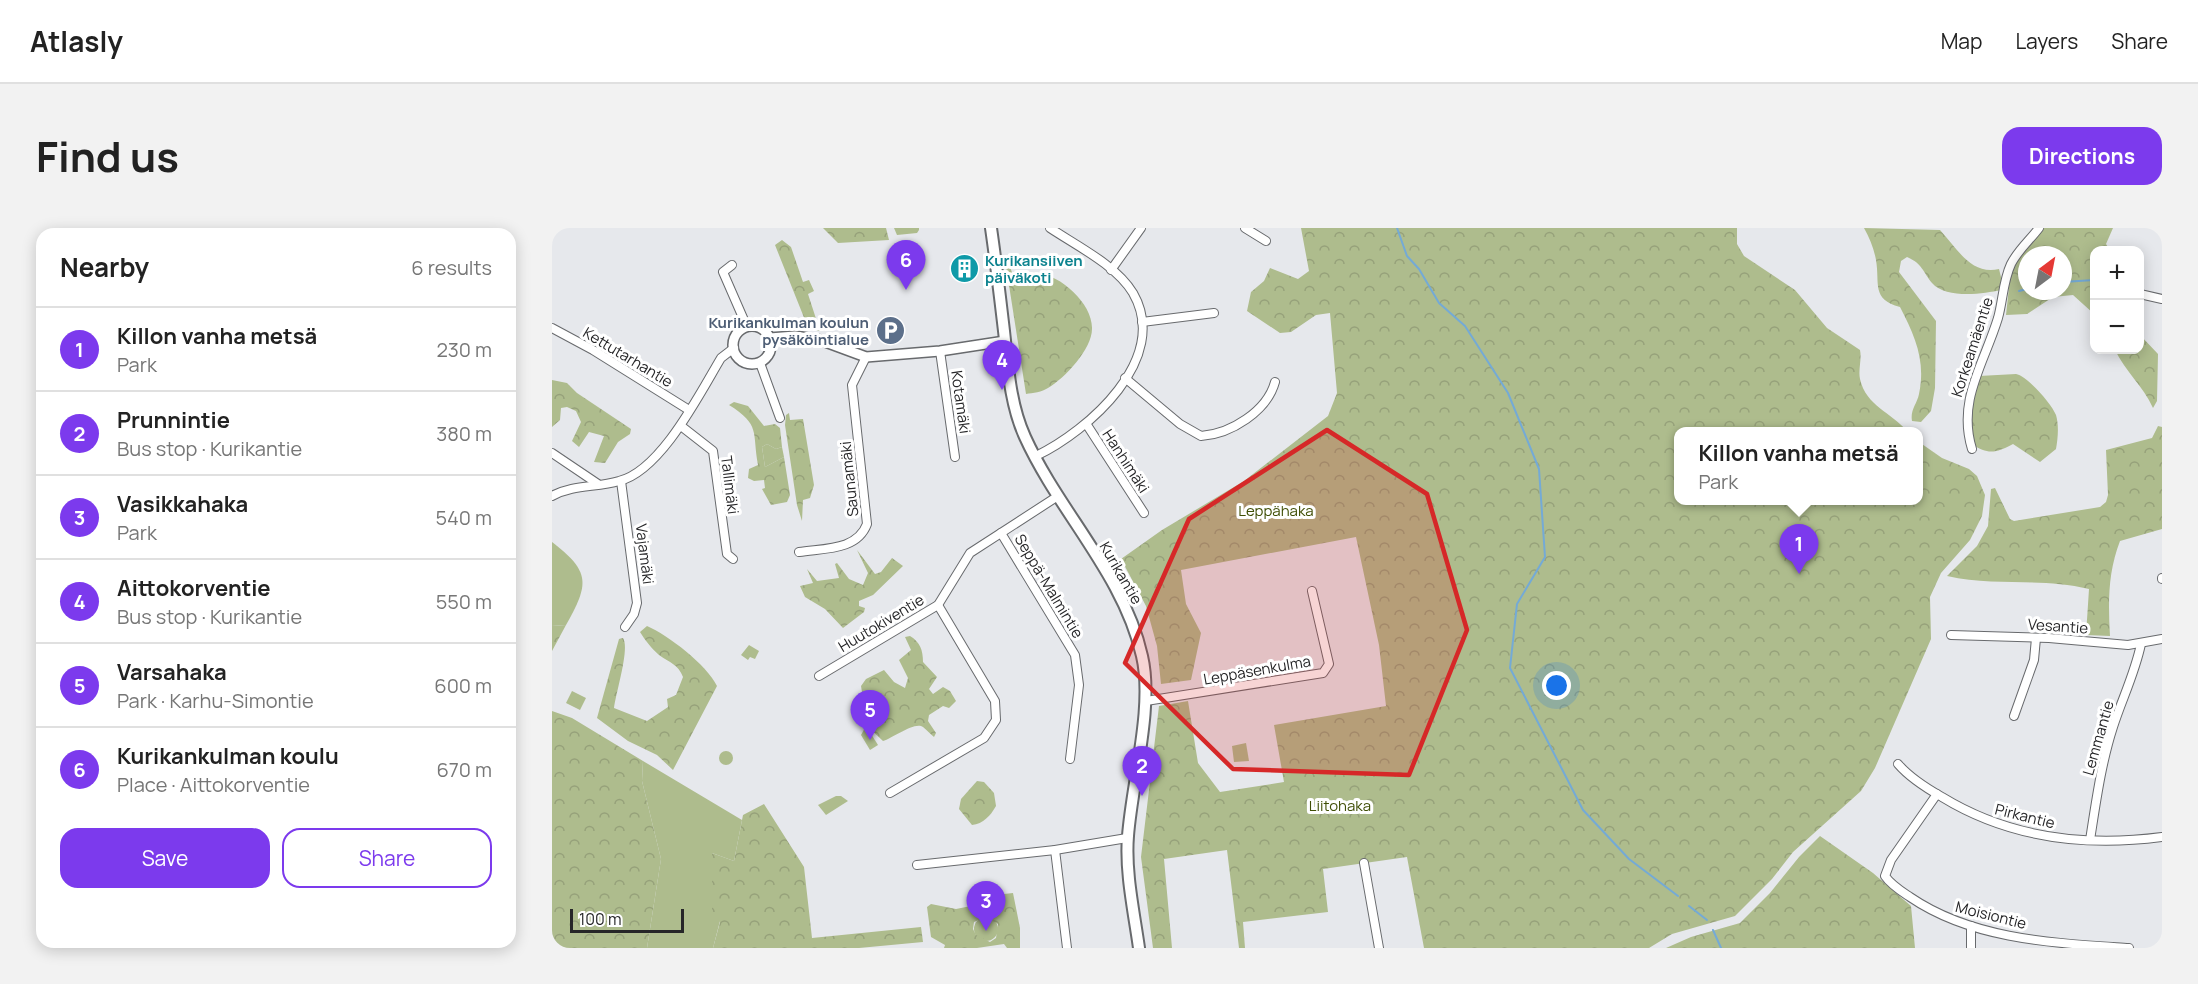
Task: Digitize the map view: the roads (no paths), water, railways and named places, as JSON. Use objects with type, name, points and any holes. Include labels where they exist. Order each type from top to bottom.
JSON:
[{"type":"main road","name":"Kurikantie","points":[[993,228],[1005,341],[1014,402],[1022,429],[1058,496],[1118,594],[1131,620],[1143,659],[1146,701],[1127,838],[1139,948]]},
{"type":"street","points":[[1035,456],[1062,443],[1087,425],[1125,378],[1142,345],[1142,322],[1133,293],[1111,270],[1050,228]]},
{"type":"street","points":[[1111,270],[1141,228]]},
{"type":"street","points":[[1245,228],[1266,241]]},
{"type":"street","name":"Korkeamäentie","points":[[1972,449],[1966,425],[1968,401],[1998,317],[2007,271],[2017,254],[2039,228]]},
{"type":"street","points":[[732,265],[723,272],[747,327]]},
{"type":"street","points":[[2144,295],[2162,299]]},
{"type":"street","points":[[1142,322],[1214,313]]},
{"type":"street","points":[[747,327],[761,328],[770,338],[771,351],[760,363],[745,363],[739,359],[734,348],[736,336],[747,327]]},
{"type":"street","name":"Kettutarhantie","points":[[552,328],[593,350],[689,410]]},
{"type":"street","points":[[770,338],[795,336],[820,340],[866,357],[940,351],[1005,341]]},
{"type":"street","points":[[552,496],[576,486],[621,481],[661,452],[681,426],[721,358],[734,348]]},
{"type":"street","name":"Kotamäki","points":[[940,351],[955,457]]},
{"type":"street","name":"Saunamäki","points":[[799,552],[847,545],[860,537],[867,524],[852,385],[866,357]]},
{"type":"street","points":[[760,363],[780,418]]},
{"type":"street","points":[[1125,378],[1180,424],[1201,436],[1224,430],[1259,409],[1270,395],[1275,382]]},
{"type":"street","name":"Hanhimäki","points":[[1087,425],[1144,513]]},
{"type":"street","name":"Tallimäki","points":[[681,426],[713,451],[727,554],[733,560]]},
{"type":"street","points":[[552,453],[598,484]]},
{"type":"street","name":"Vajamäki","points":[[621,481],[637,603],[634,614],[625,627]]},
{"type":"street","name":"Huutokiventie","points":[[819,676],[938,605],[967,556],[976,547],[1058,496]]},
{"type":"street","name":"Seppä-Malmintie","points":[[1001,533],[1075,655],[1079,686],[1070,759]]},
{"type":"street","name":"Leppäsenkulma","points":[[1146,701],[1323,673],[1329,664],[1312,591]]},
{"type":"street","points":[[890,793],[984,738],[996,720],[995,701],[938,605]]},
{"type":"street","name":"Vesantie","points":[[1950,635],[2141,645],[2162,639]]},
{"type":"street","points":[[2014,716],[2034,660],[2036,638]]},
{"type":"street","name":"Lemmantie","points":[[2090,840],[2106,751],[2120,706],[2135,672],[2141,645]]},
{"type":"street","name":"Pirkantie","points":[[1898,764],[1936,794],[1966,812],[2012,829],[2054,838],[2090,840],[2162,837]]},
{"type":"street","name":"Moisiontie","points":[[1936,794],[1891,860],[1885,876],[1893,885],[1919,903],[1949,919],[1971,926],[2028,939],[2129,948]]},
{"type":"street","points":[[917,865],[1055,850],[1127,838]]},
{"type":"street","points":[[1055,850],[1067,948]]},
{"type":"street","points":[[1364,863],[1379,948]]},
{"type":"street","points":[[1971,926],[1971,948]]},
{"type":"waterway","points":[[1397,228],[1407,256],[1419,269],[1439,303],[1465,326],[1508,393],[1539,469],[1545,557],[1517,604],[1510,668],[1583,810],[1629,859],[1678,896]]},
{"type":"waterway","points":[[2072,281],[2090,280]]},
{"type":"waterway","points":[[1689,906],[1707,920]]},
{"type":"waterway","points":[[1713,930],[1721,948]]},
{"type":"place","name":"Kurikansiiven päiväkoti","points":[[964,269]]},
{"type":"place","name":"Kurikankulman koulu","points":[[906,290]]},
{"type":"place","name":"Kurikankulman koulun pysäköintialue","points":[[890,331]]},
{"type":"place","name":"Aittokorventie","points":[[1002,390]]},
{"type":"place","name":"Killon vanha metsä","points":[[1799,574]]},
{"type":"place","name":"Varsahaka","points":[[870,740]]},
{"type":"place","name":"Prunnintie","points":[[1142,796]]},
{"type":"place","name":"Vasikkahaka","points":[[986,931]]},
{"type":"park label","name":"Leppähaka","points":[[1276,510]]},
{"type":"park label","name":"Liitohaka","points":[[1340,805]]}]
